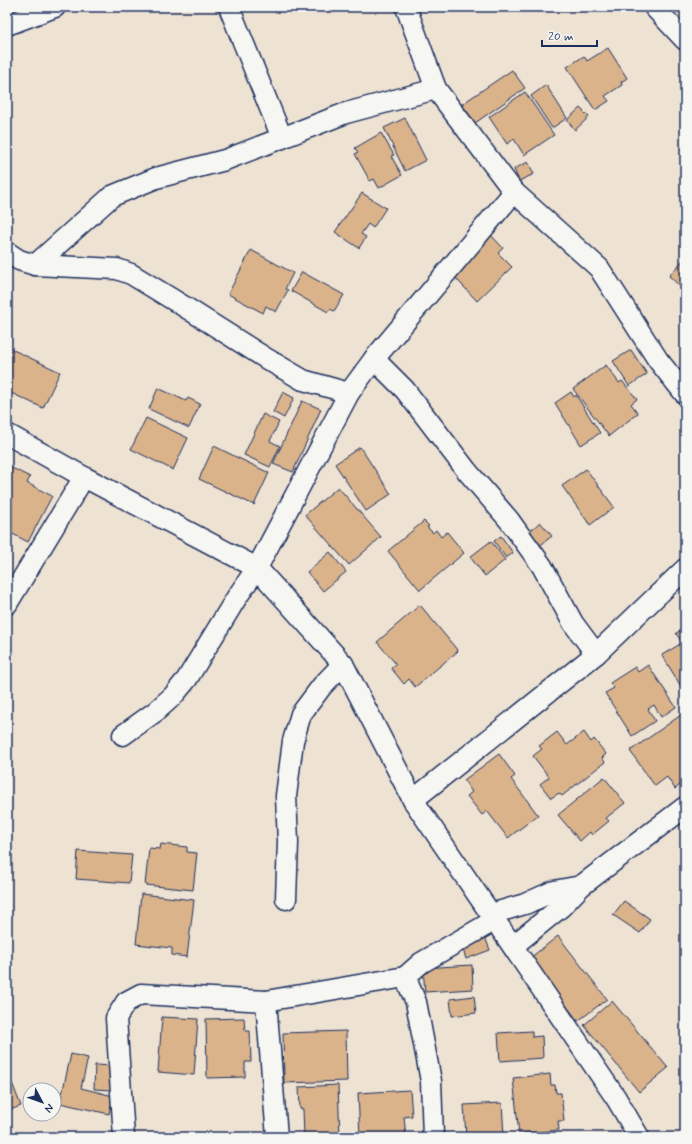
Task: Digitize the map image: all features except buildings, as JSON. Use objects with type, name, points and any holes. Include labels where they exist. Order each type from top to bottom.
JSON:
[{"type":"street","points":[[7,25],[55,7]]},
{"type":"street","points":[[229,7],[282,138]]},
{"type":"street","points":[[406,7],[436,89],[514,192],[599,268],[658,360],[685,394]]},
{"type":"street","points":[[654,7],[685,40]]},
{"type":"street","points":[[35,265],[112,196],[156,178],[225,160],[346,113],[436,89]]},
{"type":"street","points":[[123,735],[155,712],[173,696],[187,679],[233,603],[257,568],[349,393],[374,359],[514,192]]},
{"type":"street","points":[[9,255],[35,265],[117,269],[131,274],[303,380],[349,393]]},
{"type":"street","points":[[374,359],[405,390],[467,471],[509,520],[542,566],[573,623],[596,654]]},
{"type":"street","points":[[7,434],[84,477],[257,568],[343,664],[413,800],[616,1098],[639,1137]]},
{"type":"street","points":[[7,604],[84,477]]},
{"type":"street","points":[[413,800],[596,654],[685,569]]},
{"type":"street","points":[[286,899],[288,842],[286,796],[293,741],[301,714],[322,686],[343,664]]},
{"type":"street","points":[[513,946],[561,907],[581,886],[685,807]]},
{"type":"street","points":[[124,1137],[116,1018],[126,1002],[142,994],[266,1001],[405,977],[420,963],[493,917],[554,891],[581,886]]},
{"type":"street","points":[[405,977],[416,1002],[431,1081],[433,1137]]},
{"type":"street","points":[[266,1001],[277,1137]]}]
